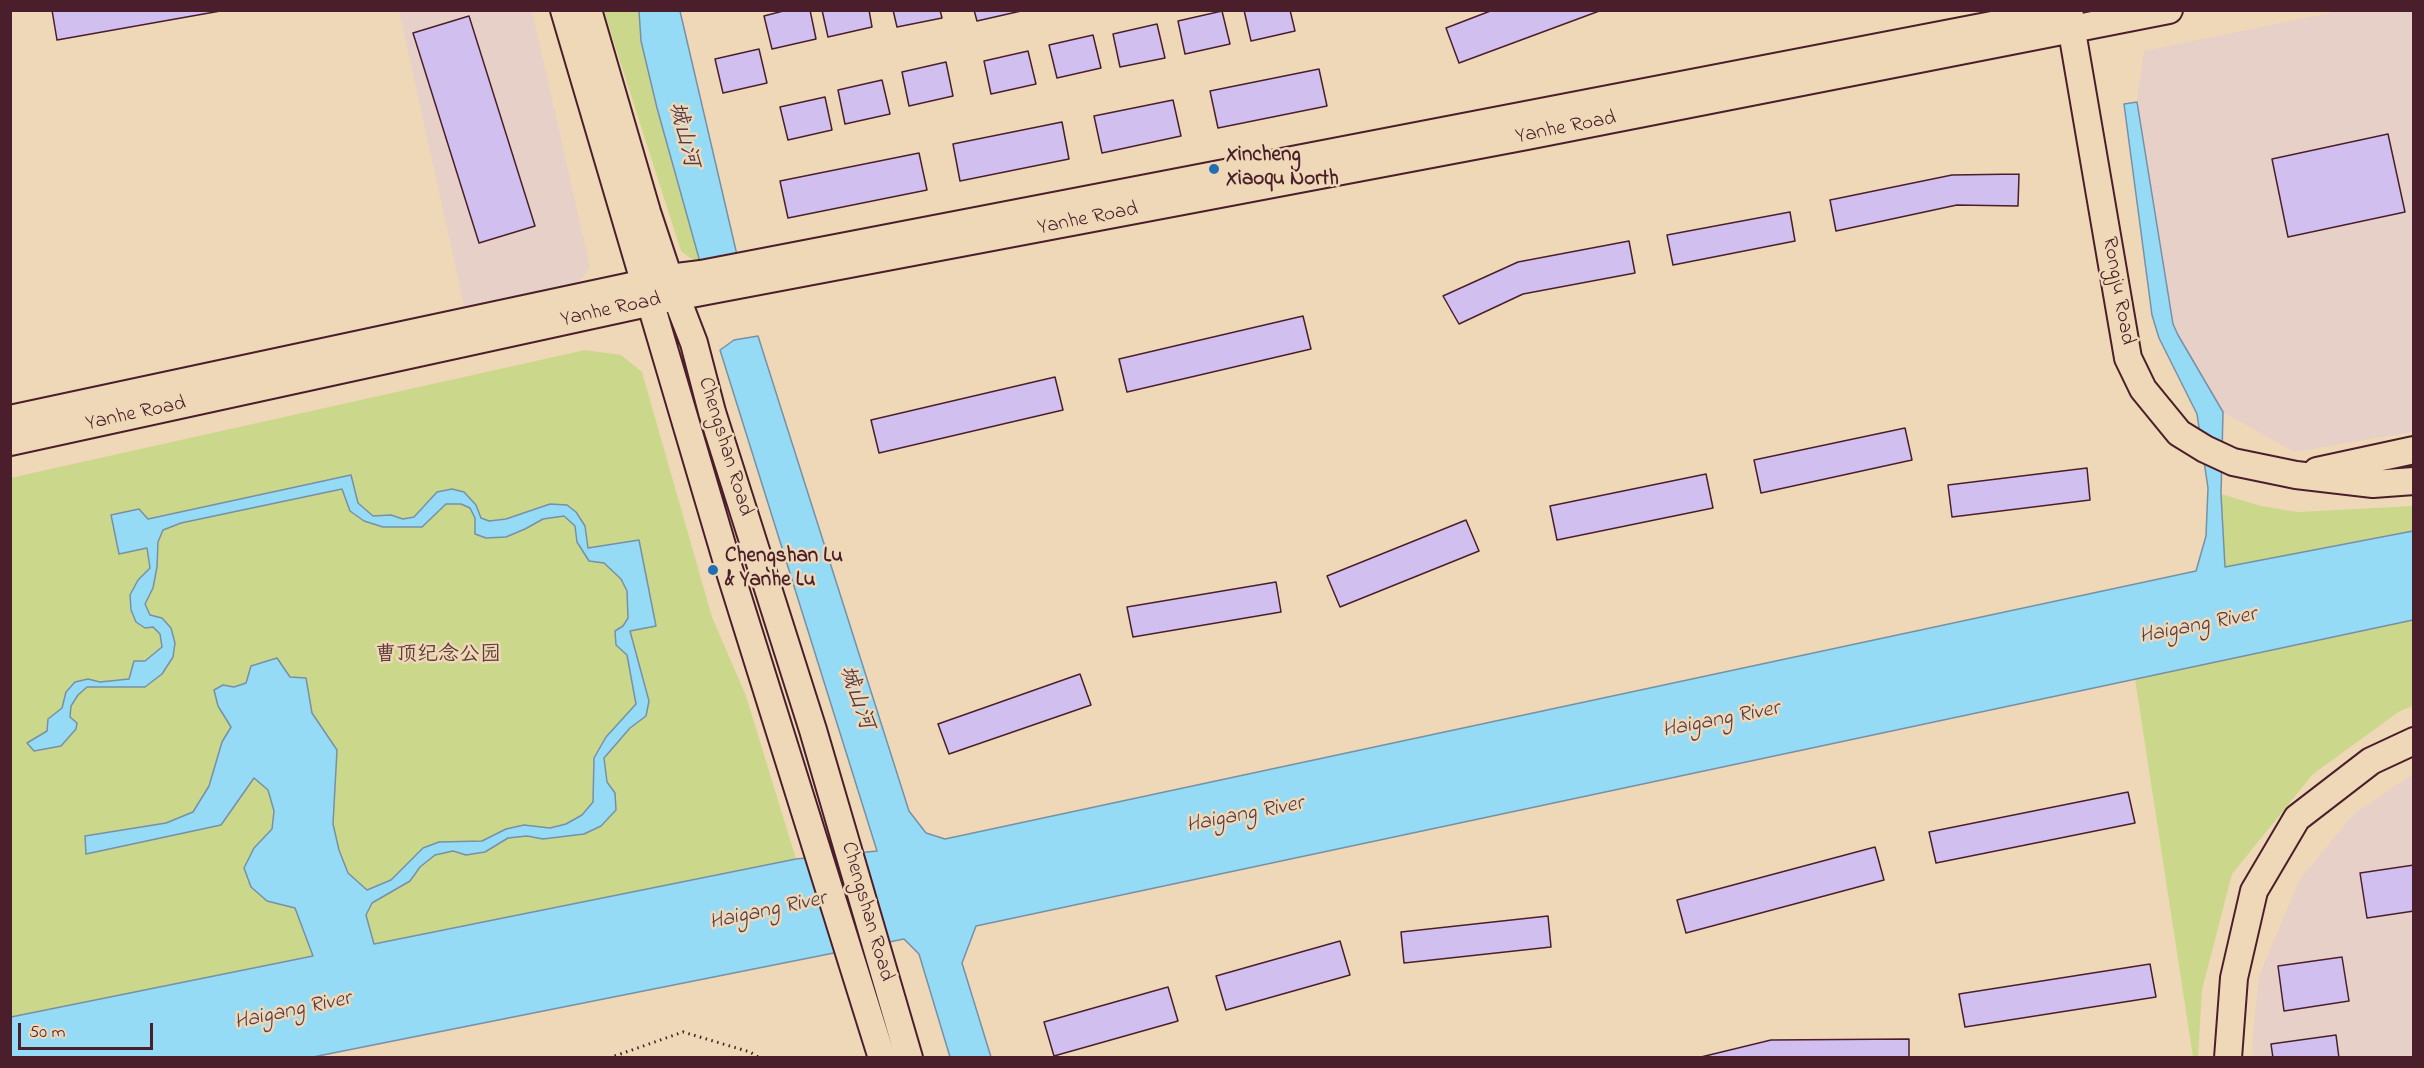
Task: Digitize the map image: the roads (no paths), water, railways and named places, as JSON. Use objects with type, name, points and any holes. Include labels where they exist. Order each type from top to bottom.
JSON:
[{"type":"street","name":"Chengshan Road","points":[[564,10],[660,291],[694,343],[712,412],[813,730],[909,1058]]},
{"type":"street","name":"Chengshan Road","points":[[588,10],[729,568],[882,1058]]},
{"type":"street","name":"Yanhe Road","points":[[10,420],[660,291],[1504,141],[2069,15],[2169,10]]},
{"type":"street","name":"Rongju Road","points":[[2069,15],[2128,358],[2143,389],[2179,433],[2233,462],[2296,475],[2373,484],[2414,481]]},
{"type":"street","name":"Yanhe Road","points":[[10,442],[660,291]]},
{"type":"street","points":[[2296,475],[2414,450]]},
{"type":"street","points":[[2228,1058],[2234,978],[2254,891],[2297,818],[2371,761],[2414,741]]},
{"type":"water","name":"城山河","points":[[639,11],[680,11],[737,255],[700,262],[657,108],[641,41]]},
{"type":"water","points":[[2137,102],[2173,324],[2223,412],[2221,494],[2225,567],[2413,531],[2413,620],[976,926],[962,963],[991,1057],[950,1057],[919,954],[904,939],[313,1057],[11,1058],[11,1017],[313,956],[295,908],[267,901],[251,887],[244,868],[254,848],[272,829],[274,811],[268,790],[254,778],[221,825],[86,854],[85,836],[166,823],[193,812],[209,786],[222,742],[231,727],[218,706],[214,690],[223,685],[234,687],[246,683],[251,666],[277,658],[290,677],[306,678],[312,713],[337,750],[333,824],[339,850],[348,873],[367,890],[391,880],[423,848],[439,842],[482,841],[506,829],[524,825],[550,828],[566,824],[582,815],[593,802],[594,758],[606,737],[636,704],[627,655],[616,645],[615,631],[623,626],[628,618],[627,591],[621,579],[604,563],[589,561],[577,542],[575,526],[564,516],[543,519],[506,537],[486,538],[475,534],[475,518],[470,508],[461,504],[446,504],[422,527],[383,527],[364,521],[350,511],[342,489],[181,523],[163,530],[158,542],[153,588],[145,604],[150,615],[162,618],[171,628],[175,643],[173,657],[162,674],[145,687],[87,687],[71,706],[70,717],[77,723],[76,729],[61,746],[34,751],[27,743],[47,731],[48,719],[62,708],[66,692],[75,682],[88,679],[100,682],[129,679],[134,661],[145,661],[162,647],[160,634],[153,627],[145,628],[136,622],[131,610],[130,595],[138,580],[150,568],[147,548],[119,554],[111,515],[139,509],[148,519],[351,475],[358,503],[373,516],[391,515],[403,519],[414,517],[437,492],[452,489],[464,492],[476,505],[481,518],[489,521],[506,519],[550,504],[567,505],[576,512],[585,526],[588,548],[639,540],[656,626],[630,631],[649,701],[646,716],[630,728],[604,758],[607,782],[615,793],[616,810],[601,826],[584,834],[543,839],[527,836],[508,838],[485,852],[466,855],[453,851],[435,855],[420,867],[410,881],[372,903],[366,915],[374,944],[796,859],[877,851],[720,350],[734,340],[758,336],[909,811],[926,833],[945,839],[2196,571],[2206,536],[2208,488],[2197,414],[2159,338],[2152,315],[2124,104]]},
{"type":"place","name":"Xincheng Xiaoqu North","points":[[1214,169]]},
{"type":"place","name":"Chengshan Lu & Yanhe Lu","points":[[713,570]]},
{"type":"water label","name":"Haigang River","points":[[2198,627]]},
{"type":"water label","name":"Haigang River","points":[[1721,721]]},
{"type":"water label","name":"Haigang River","points":[[1245,816]]},
{"type":"water label","name":"Haigang River","points":[[768,912]]},
{"type":"water label","name":"Haigang River","points":[[293,1012]]},
{"type":"park label","name":"曹顶纪念公园","points":[[438,657]]}]
